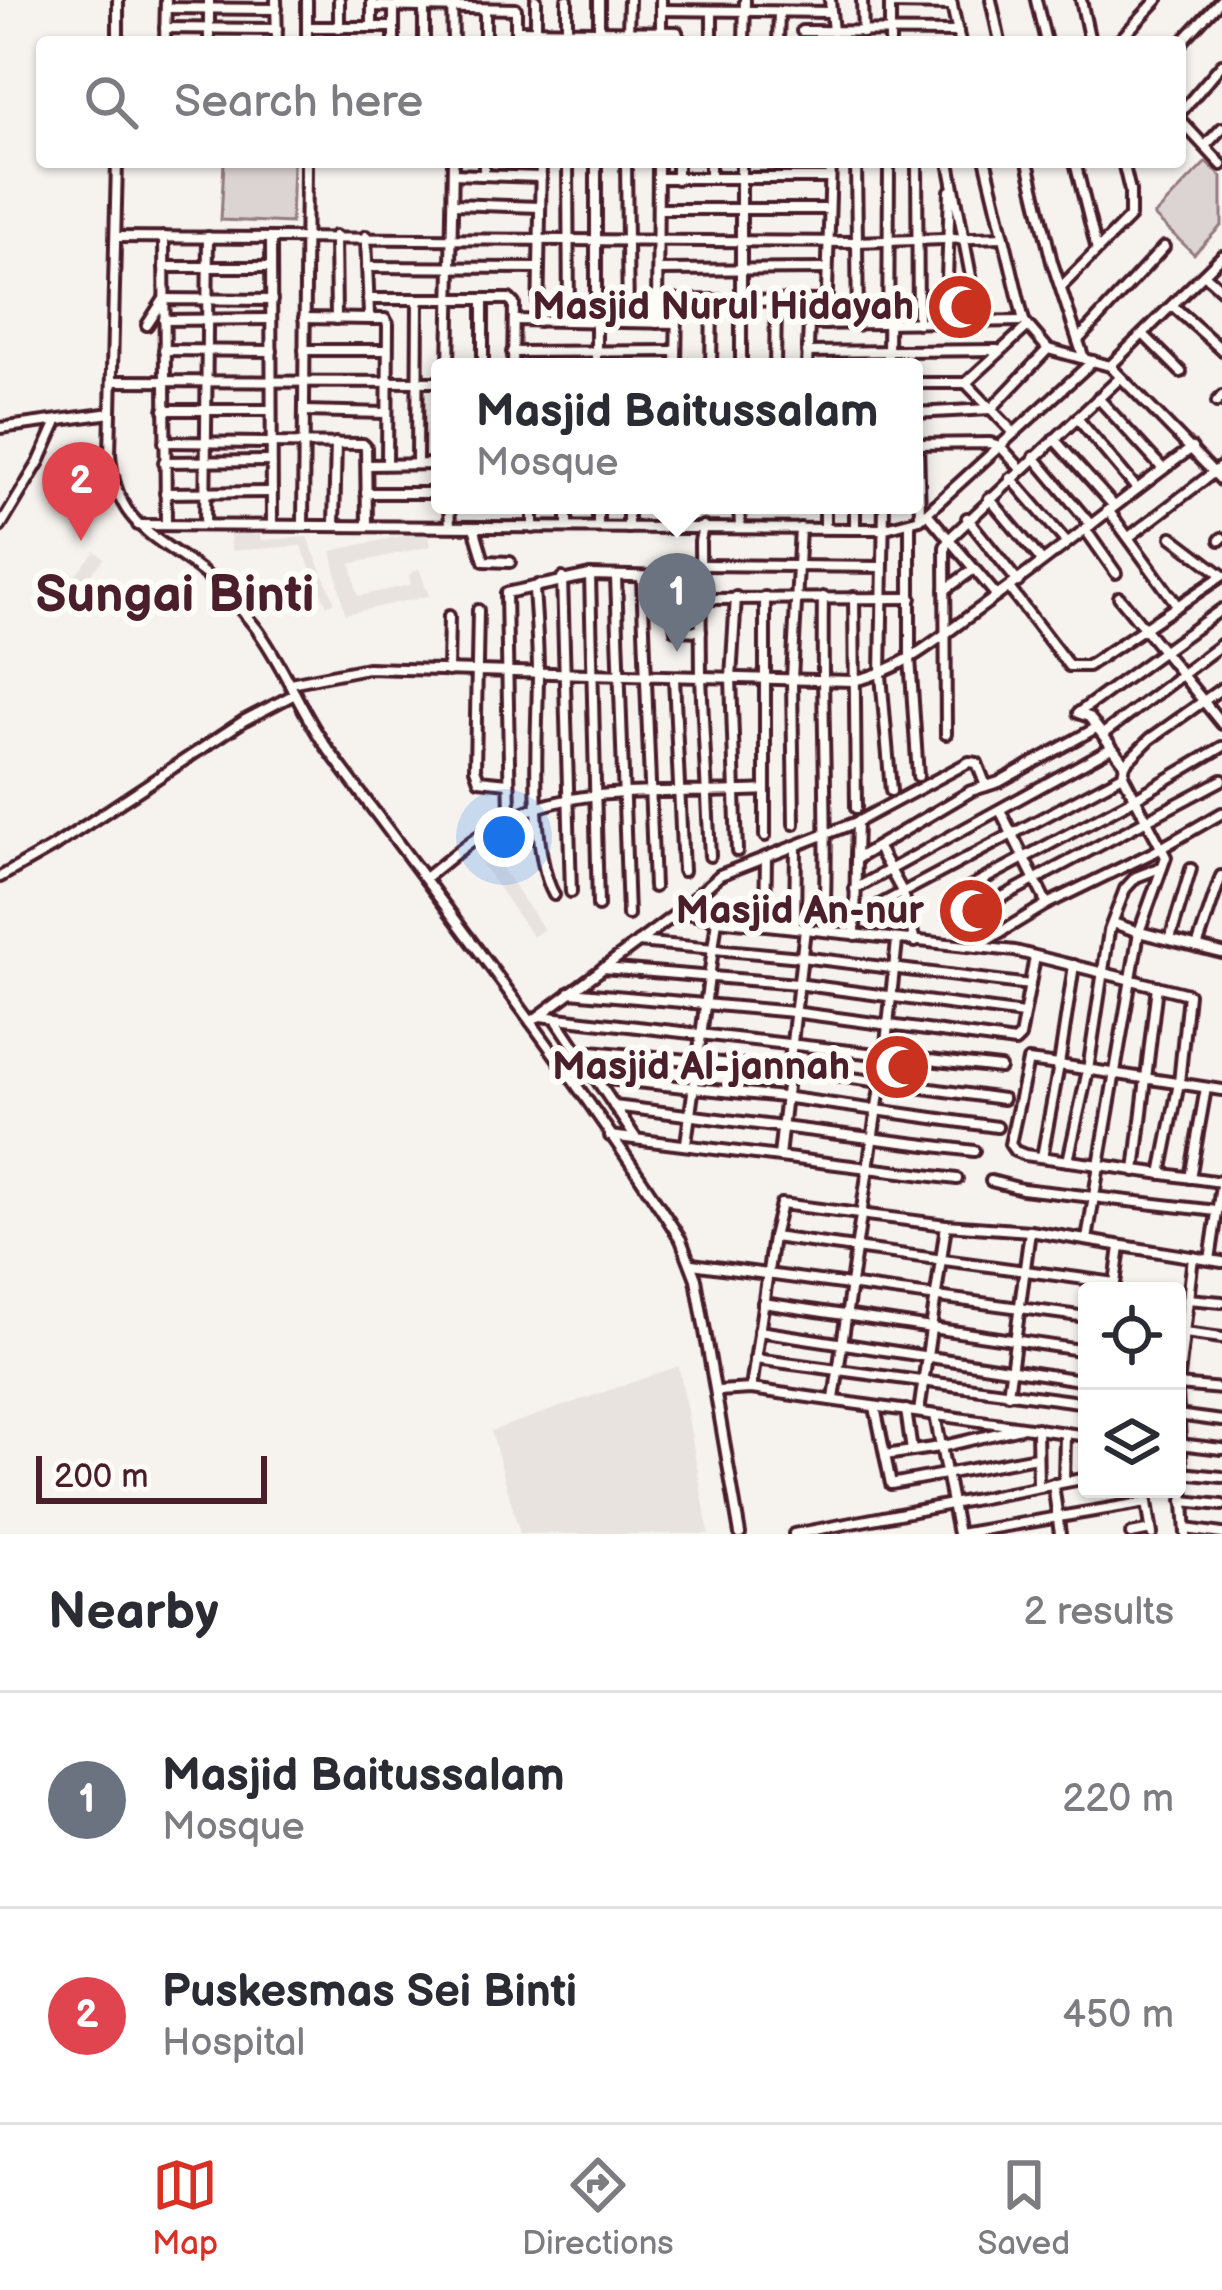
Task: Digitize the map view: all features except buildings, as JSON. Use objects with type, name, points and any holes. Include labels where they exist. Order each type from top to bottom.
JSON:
[{"type":"street","points":[[118,0],[118,36]]},
{"type":"street","points":[[307,0],[307,36]]},
{"type":"street","points":[[339,0],[340,28]]},
{"type":"street","points":[[536,0],[536,30]]},
{"type":"street","points":[[567,0],[567,31]]},
{"type":"street","points":[[599,0],[599,36]]},
{"type":"street","points":[[628,31],[629,0]]},
{"type":"street","points":[[830,0],[833,32]]},
{"type":"street","points":[[862,0],[862,33]]},
{"type":"street","points":[[992,0],[999,36]]},
{"type":"street","points":[[1036,0],[1045,36]]},
{"type":"street","points":[[1081,0],[1089,36]]},
{"type":"street","points":[[1124,36],[1157,0]]},
{"type":"street","points":[[1186,38],[1221,0]]},
{"type":"street","points":[[890,36],[890,2],[951,3],[959,36]]},
{"type":"street","points":[[372,28],[372,3],[452,5],[516,9],[516,36]]},
{"type":"street","points":[[165,36],[166,4],[277,4],[277,36]]},
{"type":"street","points":[[209,4],[209,36]]},
{"type":"street","points":[[452,5],[453,36]]},
{"type":"street","points":[[661,31],[661,5],[712,12],[745,6],[779,13],[830,12]]},
{"type":"street","points":[[744,36],[745,6]]},
{"type":"street","points":[[394,7],[394,36]]},
{"type":"street","points":[[424,7],[424,36]]},
{"type":"street","points":[[484,36],[485,9]]},
{"type":"street","points":[[712,12],[712,36]]},
{"type":"street","points":[[778,36],[779,13]]},
{"type":"street","points":[[307,27],[394,27]]},
{"type":"street","points":[[165,28],[277,29]]},
{"type":"street","points":[[516,30],[661,31],[679,36]]},
{"type":"street","points":[[802,31],[879,36]]},
{"type":"street","points":[[1186,109],[1222,64]]},
{"type":"street","points":[[1186,124],[1222,165]]},
{"type":"street","points":[[1204,146],[1222,128]]},
{"type":"street","points":[[117,168],[111,476],[122,504],[136,524],[229,594],[259,632],[312,726],[531,1022],[681,1240],[692,1264],[718,1391],[740,1534]]},
{"type":"street","points":[[303,524],[306,168]]},
{"type":"street","points":[[449,358],[454,168]]},
{"type":"street","points":[[484,168],[484,176]]},
{"type":"street","points":[[538,321],[541,168]]},
{"type":"street","points":[[568,168],[569,321]]},
{"type":"street","points":[[596,168],[596,358]]},
{"type":"street","points":[[626,168],[628,322]]},
{"type":"street","points":[[657,322],[658,168]]},
{"type":"street","points":[[677,168],[677,178]]},
{"type":"street","points":[[710,168],[710,178]]},
{"type":"street","points":[[741,168],[741,358]]},
{"type":"street","points":[[774,177],[775,168]]},
{"type":"street","points":[[826,324],[829,168]]},
{"type":"street","points":[[856,168],[857,325]]},
{"type":"street","points":[[888,358],[889,168]]},
{"type":"street","points":[[917,168],[918,323]]},
{"type":"street","points":[[950,168],[980,323]]},
{"type":"street","points":[[987,168],[1026,324],[1048,350],[1110,366],[1218,469],[1222,481]]},
{"type":"street","points":[[1030,168],[1061,287],[1089,360]]},
{"type":"street","points":[[1076,168],[1097,251]]},
{"type":"street","points":[[1061,287],[1130,217],[1124,168]]},
{"type":"street","points":[[453,174],[541,177]]},
{"type":"street","points":[[658,178],[827,178]]},
{"type":"street","points":[[947,279],[951,181]]},
{"type":"street","points":[[453,204],[540,207]]},
{"type":"street","points":[[658,209],[827,208]]},
{"type":"street","points":[[335,236],[336,319]]},
{"type":"street","points":[[366,236],[372,319]]},
{"type":"street","points":[[116,237],[856,242],[1003,237]]},
{"type":"street","points":[[205,525],[208,237]]},
{"type":"street","points":[[164,238],[166,525]]},
{"type":"street","points":[[271,238],[272,525]]},
{"type":"street","points":[[1078,340],[1164,247]]},
{"type":"street","points":[[1110,366],[1222,256]]},
{"type":"street","points":[[164,267],[271,268]]},
{"type":"street","points":[[368,267],[539,268]]},
{"type":"street","points":[[658,270],[827,269]]},
{"type":"street","points":[[1204,274],[1222,290]]},
{"type":"street","points":[[483,298],[483,358]]},
{"type":"street","points":[[164,299],[272,300]]},
{"type":"street","points":[[147,325],[164,299]]},
{"type":"street","points":[[368,299],[509,299],[514,304],[512,358]]},
{"type":"street","points":[[417,464],[418,299]]},
{"type":"street","points":[[658,300],[826,301]]},
{"type":"street","points":[[676,358],[677,300]]},
{"type":"street","points":[[711,358],[712,300]]},
{"type":"street","points":[[776,302],[776,358]]},
{"type":"street","points":[[1173,306],[1222,350]]},
{"type":"street","points":[[304,318],[385,319],[388,324],[387,463]]},
{"type":"street","points":[[164,320],[271,320]]},
{"type":"street","points":[[514,320],[677,323]]},
{"type":"street","points":[[807,358],[806,328],[826,324],[1026,324]]},
{"type":"street","points":[[966,383],[1026,324]]},
{"type":"street","points":[[1143,334],[1181,372]]},
{"type":"street","points":[[164,350],[272,351]]},
{"type":"street","points":[[304,350],[387,350]]},
{"type":"street","points":[[807,352],[997,350]]},
{"type":"street","points":[[923,413],[991,409],[1048,350]]},
{"type":"street","points":[[512,352],[676,351]]},
{"type":"street","points":[[136,524],[883,529],[924,516],[1089,360]]},
{"type":"street","points":[[946,734],[949,539],[1120,378]]},
{"type":"street","points":[[114,381],[431,382]]},
{"type":"street","points":[[923,383],[966,383],[1014,433]]},
{"type":"street","points":[[1099,398],[1163,469]]},
{"type":"street","points":[[164,410],[272,410]]},
{"type":"street","points":[[304,411],[386,413]]},
{"type":"street","points":[[0,428],[111,413]]},
{"type":"street","points":[[1077,418],[1137,489]]},
{"type":"street","points":[[0,527],[56,424]]},
{"type":"street","points":[[1054,439],[1111,508],[1177,604]]},
{"type":"street","points":[[164,442],[363,444],[367,524]]},
{"type":"street","points":[[334,524],[336,442]]},
{"type":"street","points":[[923,444],[1000,446],[1021,469]]},
{"type":"street","points":[[290,683],[367,668],[853,681],[881,675],[998,596],[1192,448]]},
{"type":"street","points":[[1034,457],[1117,573]]},
{"type":"street","points":[[164,462],[272,461]]},
{"type":"street","points":[[367,465],[431,464]]},
{"type":"street","points":[[1129,537],[1218,469]]},
{"type":"street","points":[[1011,478],[1067,543]]},
{"type":"street","points":[[165,493],[272,492]]},
{"type":"street","points":[[366,494],[431,493]]},
{"type":"street","points":[[989,498],[1042,561]]},
{"type":"street","points":[[923,507],[924,516],[998,596]]},
{"type":"street","points":[[449,514],[449,526]]},
{"type":"street","points":[[533,514],[533,528]]},
{"type":"street","points":[[567,514],[567,527]]},
{"type":"street","points":[[598,514],[598,528]]},
{"type":"street","points":[[628,514],[628,529]]},
{"type":"street","points":[[739,514],[740,528]]},
{"type":"street","points":[[825,514],[825,528]]},
{"type":"street","points":[[855,514],[856,529]]},
{"type":"street","points":[[884,514],[881,675],[891,791]]},
{"type":"street","points":[[967,518],[1069,666],[1088,665],[1222,576],[1172,537]]},
{"type":"street","points":[[910,524],[910,658],[918,776]]},
{"type":"street","points":[[704,526],[700,631],[710,856]]},
{"type":"street","points":[[474,527],[484,561],[510,562]]},
{"type":"street","points":[[794,824],[793,679],[800,528]]},
{"type":"street","points":[[700,565],[882,567]]},
{"type":"street","points":[[945,590],[974,569]]},
{"type":"street","points":[[510,818],[504,598],[509,590],[590,574],[671,579],[676,630],[700,631]]},
{"type":"street","points":[[590,574],[598,906]]},
{"type":"street","points":[[615,576],[628,915]]},
{"type":"street","points":[[642,577],[654,887]]},
{"type":"street","points":[[562,578],[571,892]]},
{"type":"street","points":[[538,585],[534,590],[535,755],[544,874],[554,895]]},
{"type":"street","points":[[736,597],[731,678],[736,850]]},
{"type":"street","points":[[765,597],[765,836]]},
{"type":"street","points":[[823,597],[824,931]]},
{"type":"street","points":[[854,597],[856,808]]},
{"type":"street","points":[[1120,597],[1222,724]]},
{"type":"street","points":[[701,599],[911,598]]},
{"type":"street","points":[[1088,1240],[1139,932],[1166,857],[1112,748],[1089,717],[1078,713],[1222,609]]},
{"type":"street","points":[[478,610],[477,777],[485,783],[508,783]]},
{"type":"street","points":[[448,671],[449,616]]},
{"type":"street","points":[[856,859],[970,791],[1100,731],[1222,644]]},
{"type":"street","points":[[674,678],[683,871]]},
{"type":"street","points":[[855,918],[1124,769],[1222,688]]},
{"type":"street","points":[[0,877],[244,720],[295,694]]},
{"type":"street","points":[[964,890],[1222,747]]},
{"type":"street","points":[[855,889],[1112,748]]},
{"type":"street","points":[[531,1022],[679,911],[720,874],[857,822],[973,761],[986,786]]},
{"type":"street","points":[[1001,933],[989,911],[991,903],[1222,780]]},
{"type":"street","points":[[425,878],[482,833],[539,806],[622,793],[764,790]]},
{"type":"street","points":[[1000,810],[1047,904]]},
{"type":"street","points":[[977,946],[1222,813]]},
{"type":"street","points":[[855,935],[857,822]]},
{"type":"street","points":[[779,1156],[801,957],[796,846]]},
{"type":"street","points":[[878,848],[903,893],[915,942]]},
{"type":"street","points":[[765,925],[766,857]]},
{"type":"street","points":[[1068,1161],[1113,923],[1125,889],[1136,877],[1162,867]]},
{"type":"street","points":[[1170,939],[1191,869]]},
{"type":"street","points":[[1197,947],[1220,876]]},
{"type":"street","points":[[679,911],[717,920],[977,946],[1188,994],[1179,1083],[1161,1174]]},
{"type":"street","points":[[686,1143],[717,920]]},
{"type":"street","points":[[1113,923],[1222,953]]},
{"type":"street","points":[[834,1399],[897,941]]},
{"type":"street","points":[[634,942],[1030,985]]},
{"type":"street","points":[[568,992],[793,1012],[1015,1042],[1035,956]]},
{"type":"street","points":[[1042,1157],[1074,965]]},
{"type":"street","points":[[602,968],[797,984],[1024,1014]]},
{"type":"street","points":[[1135,1171],[1157,986]]},
{"type":"street","points":[[540,1016],[1000,1068]]},
{"type":"street","points":[[557,1020],[635,1137]]},
{"type":"street","points":[[579,1050],[787,1069],[1003,1099]]},
{"type":"street","points":[[1210,1260],[1222,1180],[1042,1157],[1015,1151],[1010,1144],[1028,1061],[1222,1090]]},
{"type":"street","points":[[569,1077],[594,1073],[997,1127]]},
{"type":"street","points":[[1190,1178],[1206,1088]]},
{"type":"street","points":[[614,1106],[974,1151]]},
{"type":"street","points":[[610,1136],[957,1179]]},
{"type":"street","points":[[991,1181],[1022,1189],[1217,1211]]},
{"type":"street","points":[[751,1389],[781,1204],[1030,1231],[1222,1262]]},
{"type":"street","points":[[919,1412],[946,1225]]},
{"type":"street","points":[[1009,1394],[1030,1231]]},
{"type":"street","points":[[773,1237],[1026,1269],[1090,1282]]},
{"type":"street","points":[[1115,1282],[1120,1247]]},
{"type":"street","points":[[1186,1309],[1193,1257]]},
{"type":"street","points":[[692,1264],[1078,1316]]},
{"type":"street","points":[[1188,1299],[1222,1302]]},
{"type":"street","points":[[763,1303],[1078,1350]]},
{"type":"street","points":[[759,1331],[1078,1380]]},
{"type":"street","points":[[1186,1334],[1222,1338]]},
{"type":"street","points":[[755,1359],[1078,1402]]},
{"type":"street","points":[[718,1391],[751,1389],[834,1399],[1078,1435]]},
{"type":"street","points":[[1186,1390],[1222,1389]]},
{"type":"street","points":[[875,1406],[891,1484],[1036,1457]]},
{"type":"street","points":[[905,1410],[912,1451]]},
{"type":"street","points":[[935,1415],[958,1534],[1147,1502]]},
{"type":"street","points":[[1186,1418],[1222,1421]]},
{"type":"street","points":[[885,1455],[1032,1427]]},
{"type":"street","points":[[1032,1427],[1038,1486]]},
{"type":"street","points":[[1064,1482],[1065,1434]]},
{"type":"street","points":[[1186,1442],[1222,1449]]},
{"type":"street","points":[[1186,1468],[1222,1477]]},
{"type":"street","points":[[794,1534],[1078,1480]]},
{"type":"street","points":[[1053,1484],[1060,1534]]},
{"type":"street","points":[[1131,1534],[1152,1532],[1146,1498]]},
{"type":"street","points":[[1183,1498],[1186,1532],[1222,1534]]},
{"type":"street","points":[[1183,1502],[1222,1505]]},
{"type":"street","points":[[857,1522],[858,1534]]},
{"type":"shaded area","points":[[1206,162],[1222,177],[1222,225],[1194,254],[1154,216]]},
{"type":"shaded area","points":[[224,168],[293,168],[291,223],[221,220]]},
{"type":"shaded area","points":[[428,530],[431,546],[351,564],[358,596],[410,585],[409,575],[419,568],[429,596],[345,614],[331,551]]},
{"type":"shaded area","points":[[230,532],[260,534],[261,540],[307,537],[335,602],[327,606],[301,546],[231,551]]},
{"type":"shaded area","points":[[95,551],[104,558],[62,609],[53,602]]},
{"type":"shaded area","points":[[488,848],[544,929],[533,937],[476,856]]},
{"type":"shaded area","points":[[679,1366],[709,1534],[520,1534],[491,1431]]},
{"type":"place","name":"Masjid Nurul Hidayah","points":[[960,307]]},
{"type":"place","name":"Puskesmas Sei Binti","points":[[81,541]]},
{"type":"place","name":"Masjid Baitussalam","points":[[677,652]]},
{"type":"place","name":"Masjid An-nur","points":[[971,911]]},
{"type":"place","name":"Masjid Al-jannah","points":[[897,1067]]},
{"type":"district","name":"Sungai Binti","points":[[175,595]]}]
